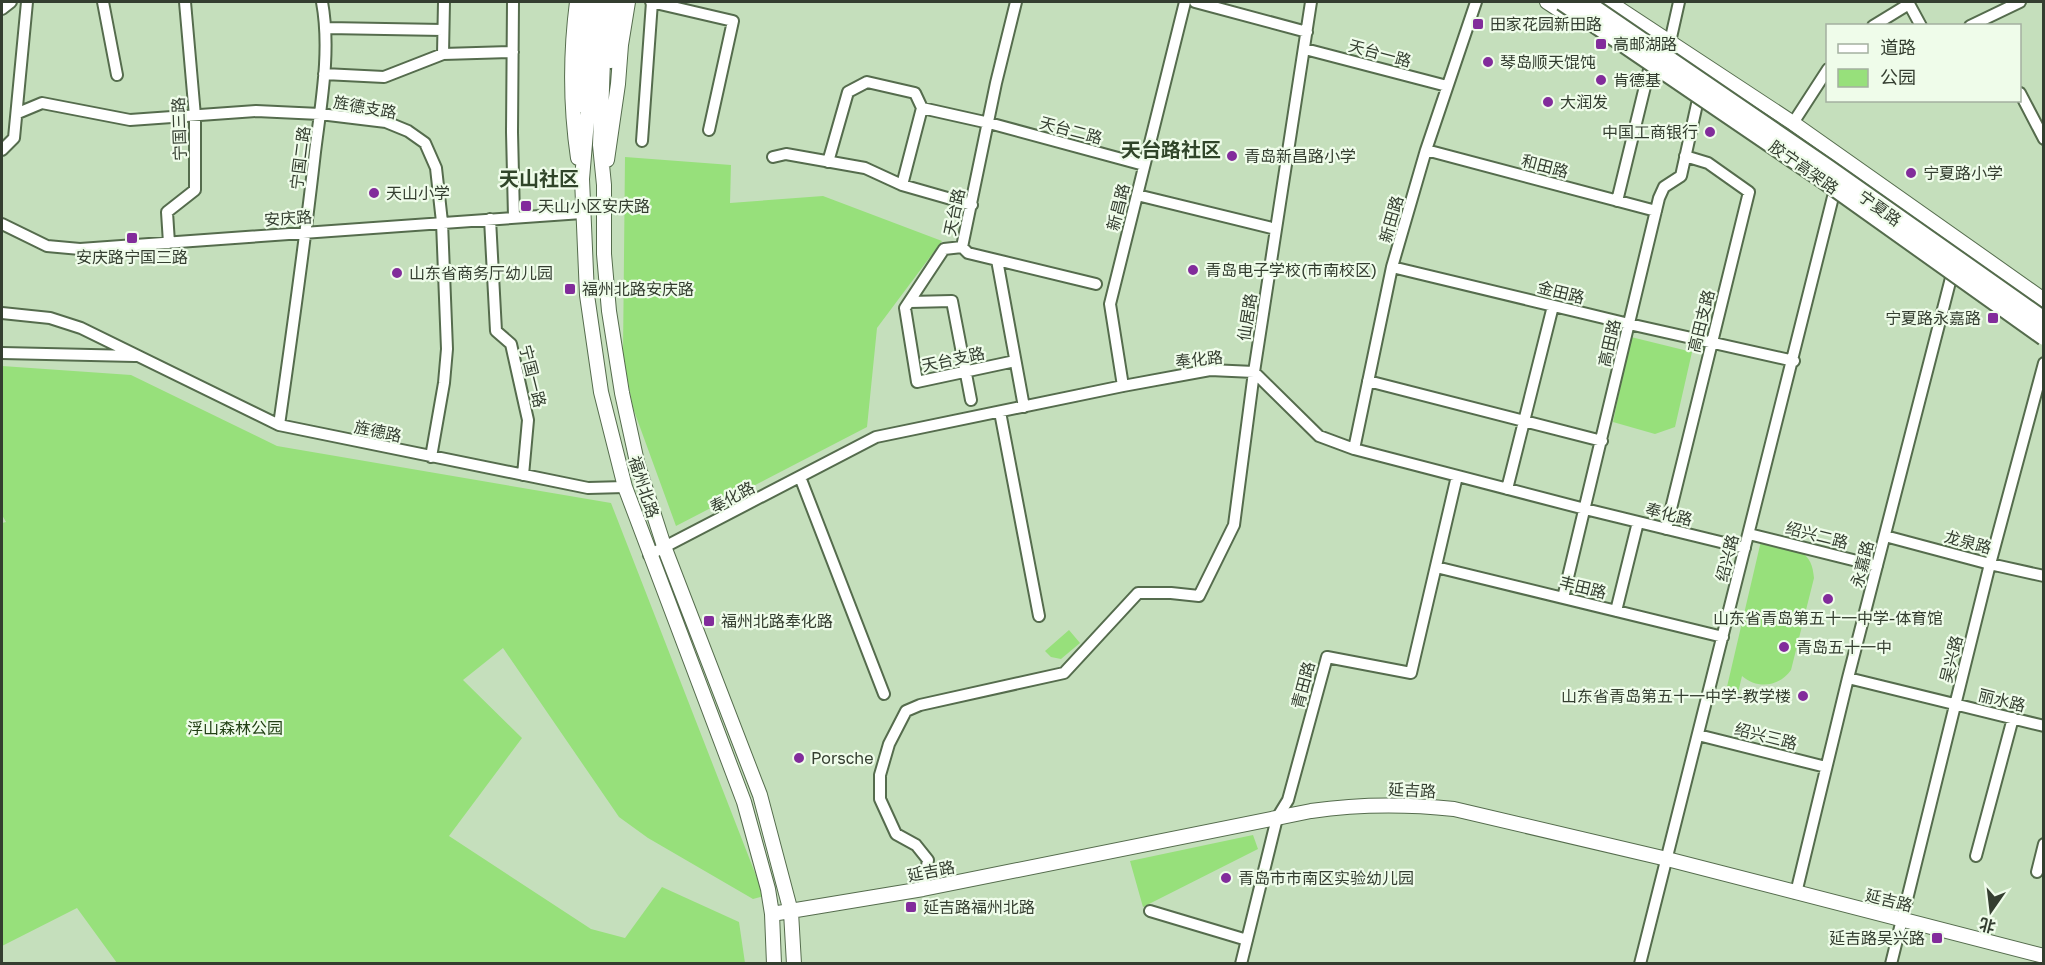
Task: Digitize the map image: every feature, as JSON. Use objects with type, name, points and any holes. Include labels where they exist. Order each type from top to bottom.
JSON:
[{"type":"highway","points":[[581,60],[585,2]]},
{"type":"highway","points":[[611,60],[618,2]]},
{"type":"highway","name":"胶宁高架路","points":[[1562,2],[1821,178],[2043,337]]},
{"type":"highway","name":"胶宁高架路","points":[[1585,2],[1819,162],[2043,321]]},
{"type":"main road","points":[[577,2],[570,70],[576,144],[582,179]]},
{"type":"main road","name":"福州北路","points":[[597,2],[582,179],[582,213],[591,332],[601,392],[625,487],[744,802],[768,889],[772,914],[774,963]]},
{"type":"main road","name":"福州北路","points":[[608,2],[600,145],[604,185],[604,254],[609,311],[622,393],[637,462],[665,549],[760,795],[791,912],[794,963]]},
{"type":"main road","points":[[604,185],[628,2]]},
{"type":"main road","name":"宁夏路","points":[[1547,2],[1834,195],[1950,280],[2043,343]]},
{"type":"main road","name":"宁夏路","points":[[1609,2],[1793,123],[2043,300]]},
{"type":"main road","points":[[576,144],[581,60]]},
{"type":"main road","points":[[609,150],[611,60]]},
{"type":"main road","name":"延吉路","points":[[772,914],[924,889],[1346,806],[1418,805],[1445,808],[1667,859],[2043,956]]},
{"type":"street","points":[[2,9],[11,2]]},
{"type":"street","points":[[2,150],[14,138],[27,2]]},
{"type":"street","points":[[103,2],[117,75]]},
{"type":"street","name":"宁国三路","points":[[169,243],[167,212],[195,190],[195,116],[185,2]]},
{"type":"street","name":"宁国二路","points":[[279,425],[320,114],[327,27],[322,2]]},
{"type":"street","points":[[443,54],[444,2]]},
{"type":"street","points":[[513,2],[514,217]]},
{"type":"street","points":[[642,141],[652,2],[733,21],[709,130]]},
{"type":"street","name":"天台路","points":[[1016,2],[996,83],[962,247],[968,253],[1096,284]]},
{"type":"street","name":"新昌路","points":[[1123,386],[1110,304],[1185,2]]},
{"type":"street","points":[[1195,2],[1307,33]]},
{"type":"street","name":"仙居路","points":[[924,889],[927,860],[916,844],[896,834],[880,800],[880,775],[889,744],[906,711],[920,705],[1064,673],[1138,593],[1199,596],[1234,525],[1254,372],[1311,2]]},
{"type":"street","name":"新田路","points":[[1354,449],[1392,267],[1426,150],[1476,2]]},
{"type":"street","points":[[1617,201],[1649,70],[1670,42],[1679,2]]},
{"type":"street","points":[[1983,23],[2020,2]]},
{"type":"street","points":[[1876,24],[1908,3],[1920,24]]},
{"type":"street","points":[[327,27],[443,30]]},
{"type":"street","name":"天台一路","points":[[1305,49],[1447,86]]},
{"type":"street","points":[[324,74],[384,77],[443,54],[513,52]]},
{"type":"street","points":[[1793,123],[1826,71]]},
{"type":"street","points":[[828,162],[848,92],[867,82],[915,93],[922,108],[902,185]]},
{"type":"street","points":[[2021,97],[2043,139]]},
{"type":"street","name":"旌德支路","points":[[18,113],[42,103],[130,120],[256,111],[320,114],[386,122],[408,130],[425,143],[436,168],[442,222],[447,350],[444,383],[431,457]]},
{"type":"street","name":"高田路","points":[[1563,598],[1659,198],[1664,187],[1681,176],[1697,104]]},
{"type":"street","name":"天台二路","points":[[922,108],[989,123],[1144,165]]},
{"type":"street","name":"和田路","points":[[1426,150],[1656,211]]},
{"type":"street","points":[[772,157],[786,154],[865,168],[902,185],[972,205]]},
{"type":"street","name":"高田支路","points":[[1666,529],[1749,192],[1708,163],[1685,156]]},
{"type":"street","name":"绍兴路","points":[[1640,963],[1794,361],[1843,159]]},
{"type":"street","points":[[1137,195],[1276,229]]},
{"type":"street","name":"安庆路","points":[[2,224],[47,246],[80,249],[582,213]]},
{"type":"street","name":"宁国一路","points":[[490,219],[496,331],[511,344],[528,420],[523,475]]},
{"type":"street","name":"永嘉路","points":[[1796,892],[1848,678],[1960,243]]},
{"type":"street","points":[[910,302],[944,249],[962,247]]},
{"type":"street","points":[[997,260],[1024,406]]},
{"type":"street","name":"金田路","points":[[1392,267],[1794,361]]},
{"type":"street","points":[[910,302],[952,302],[971,400]]},
{"type":"street","name":"天台支路","points":[[910,302],[906,308],[917,382],[1015,361]]},
{"type":"street","points":[[1507,489],[1552,306]]},
{"type":"street","name":"旌德路","points":[[2,313],[50,318],[81,328],[279,425],[588,488],[625,487]]},
{"type":"street","name":"旌德路","points":[[2,352],[138,356]]},
{"type":"street","name":"吴兴路","points":[[1890,963],[2043,363]]},
{"type":"street","name":"奉化路","points":[[649,555],[665,549],[876,437],[1210,370],[1254,372],[1319,436],[1354,449],[1745,548]]},
{"type":"street","points":[[1368,381],[1602,441]]},
{"type":"street","points":[[1000,412],[1039,616]]},
{"type":"street","name":"青田路","points":[[1241,963],[1277,818],[1288,800],[1327,657],[1411,673],[1457,476]]},
{"type":"street","points":[[800,477],[884,694]]},
{"type":"street","points":[[1616,611],[1638,522]]},
{"type":"street","name":"绍兴二路","points":[[1749,534],[1877,566]]},
{"type":"street","name":"龙泉路","points":[[1885,536],[2043,576]]},
{"type":"street","name":"丰田路","points":[[1436,567],[1723,637]]},
{"type":"street","name":"丽水路","points":[[1848,678],[2043,726]]},
{"type":"street","points":[[1976,856],[2013,718]]},
{"type":"street","name":"绍兴三路","points":[[1698,735],[1826,767]]},
{"type":"street","points":[[2037,872],[2043,844]]},
{"type":"street","points":[[1150,911],[1247,940]]},
{"type":"green space","points":[[625,157],[731,165],[730,203],[823,196],[942,241],[877,328],[867,427],[676,526],[633,408],[623,355]]},
{"type":"green space","points":[[1631,337],[1692,352],[1675,427],[1655,434],[1613,422]]},
{"type":"green space","name":"浮山森林公园","points":[[2,366],[131,375],[277,446],[611,503],[764,896],[753,899],[648,838],[619,817],[503,648],[463,680],[522,738],[449,836],[591,929],[625,938],[662,887],[739,922],[745,963],[117,963],[77,908],[2,946],[2,523],[6,522],[2,515]]},
{"type":"green space","points":[[1761,541],[1796,549],[1803,553],[1809,559],[1814,578],[1791,670],[1781,680],[1768,684],[1755,683],[1742,676],[1738,693],[1726,691]]},
{"type":"green space","points":[[1069,630],[1080,643],[1061,659],[1051,657],[1045,651]]},
{"type":"green space","points":[[1253,835],[1258,849],[1143,907],[1130,861]]},
{"type":"place","name":"田家花园新田路","points":[[1478,24]]},
{"type":"place","name":"高邮湖路","points":[[1601,44]]},
{"type":"place","name":"琴岛顺天馄饨","points":[[1488,62]]},
{"type":"place","name":"肯德基","points":[[1601,80]]},
{"type":"place","name":"大润发","points":[[1548,102]]},
{"type":"place","name":"中国工商银行","points":[[1710,132]]},
{"type":"place","name":"青岛新昌路小学","points":[[1232,156]]},
{"type":"place","name":"宁夏路小学","points":[[1911,173]]},
{"type":"place","name":"天山小学","points":[[374,193]]},
{"type":"place","name":"天山小区安庆路","points":[[526,206]]},
{"type":"place","name":"安庆路宁国三路","points":[[132,238]]},
{"type":"place","name":"青岛电子学校(市南校区)","points":[[1193,270]]},
{"type":"place","name":"山东省商务厅幼儿园","points":[[397,273]]},
{"type":"place","name":"福州北路安庆路","points":[[570,289]]},
{"type":"place","name":"宁夏路永嘉路","points":[[1993,318]]},
{"type":"place","name":"山东省青岛第五十一中学-体育馆","points":[[1828,599]]},
{"type":"place","name":"福州北路奉化路","points":[[709,621]]},
{"type":"place","name":"青岛五十一中","points":[[1784,647]]},
{"type":"place","name":"山东省青岛第五十一中学-教学楼","points":[[1803,696]]},
{"type":"place","name":"Porsche","points":[[799,758]]},
{"type":"place","name":"青岛市市南区实验幼儿园","points":[[1226,878]]},
{"type":"place","name":"延吉路福州北路","points":[[911,907]]},
{"type":"place","name":"延吉路吴兴路","points":[[1937,938]]},
{"type":"district","name":"天台路社区","points":[[1171,150]]},
{"type":"district","name":"天山社区","points":[[539,179]]}]
